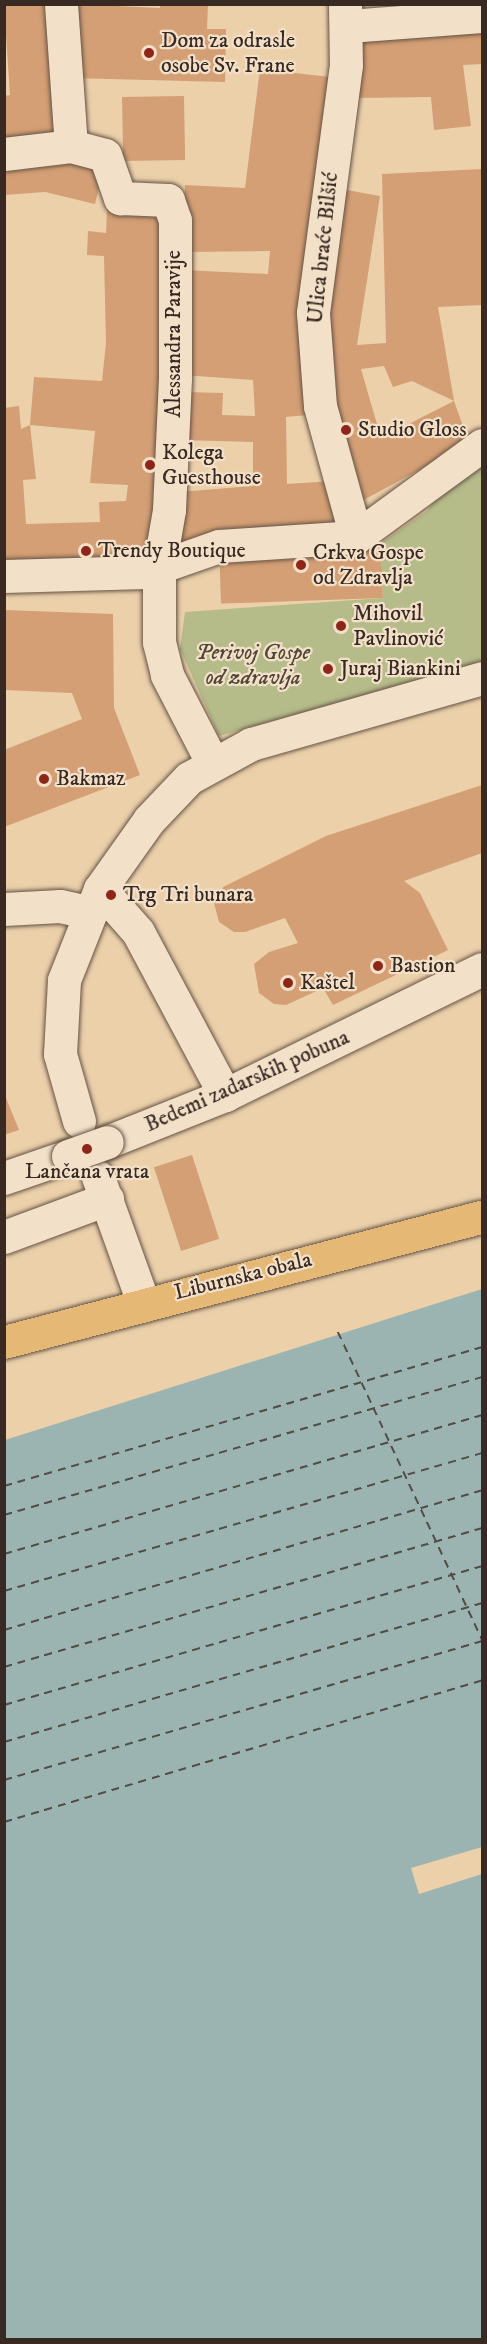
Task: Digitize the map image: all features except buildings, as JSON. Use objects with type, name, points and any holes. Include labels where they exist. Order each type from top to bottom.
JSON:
[{"type":"main road","name":"Liburnska obala","points":[[4,1342],[143,1302],[483,1217]]},
{"type":"street","points":[[4,154],[71,146],[61,4]]},
{"type":"street","points":[[346,15],[483,16]]},
{"type":"street","name":"Ulica braće Bilšić","points":[[346,15],[313,313],[320,406],[356,537]]},
{"type":"street","name":"Alessandra Paravije","points":[[71,146],[105,155],[120,198],[168,200],[176,220],[170,510],[159,568],[159,642],[167,675],[212,762]]},
{"type":"street","points":[[4,576],[159,568],[219,546],[356,537],[385,519],[483,445]]},
{"type":"street","points":[[79,1121],[60,1054],[60,1015],[64,980],[94,901],[148,820],[212,762],[250,744],[483,678]]},
{"type":"street","points":[[4,909],[60,906],[94,901],[138,932],[225,1095]]},
{"type":"street","name":"Bedemi zadarskih pobuna","points":[[4,1178],[107,1142],[225,1095],[483,969]]},
{"type":"street","points":[[4,1237],[103,1188],[143,1302]]},
{"type":"green space","name":"Perivoj Gospe od zdravlja","points":[[482,455],[482,662],[219,736],[180,649],[185,612],[383,598],[381,543],[427,511],[449,479]]},
{"type":"water","points":[[482,1289],[482,1847],[411,1868],[419,1894],[482,1874],[482,2339],[5,2339],[5,1440]]},
{"type":"ferry route","points":[[338,1332],[482,1640]]},
{"type":"ferry route","points":[[4,1486],[482,1347]]},
{"type":"ferry route","points":[[4,1515],[482,1377]]},
{"type":"ferry route","points":[[4,1554],[482,1415]]},
{"type":"ferry route","points":[[4,1591],[482,1453]]},
{"type":"ferry route","points":[[4,1630],[482,1490]]},
{"type":"ferry route","points":[[4,1667],[482,1528]]},
{"type":"ferry route","points":[[4,1705],[482,1566]]},
{"type":"ferry route","points":[[4,1742],[482,1603]]},
{"type":"ferry route","points":[[4,1780],[482,1641]]},
{"type":"ferry route","points":[[4,1822],[482,1680]]},
{"type":"place","name":"Dom za odrasle osobe Sv. Frane","points":[[149,53]]},
{"type":"place","name":"Studio Gloss","points":[[346,430]]},
{"type":"place","name":"Kolega Guesthouse","points":[[150,465]]},
{"type":"place","name":"Trendy Boutique","points":[[86,551]]},
{"type":"place","name":"Crkva Gospe od Zdravlja","points":[[301,565]]},
{"type":"place","name":"Mihovil Pavlinović","points":[[341,626]]},
{"type":"place","name":"Juraj Biankini","points":[[328,669]]},
{"type":"place","name":"Bakmaz","points":[[44,779]]},
{"type":"place","name":"Trg Tri bunara","points":[[111,895]]},
{"type":"place","name":"Bastion","points":[[378,966]]},
{"type":"place","name":"Kaštel","points":[[288,983]]},
{"type":"place","name":"Lančana vrata","points":[[87,1149]]}]
